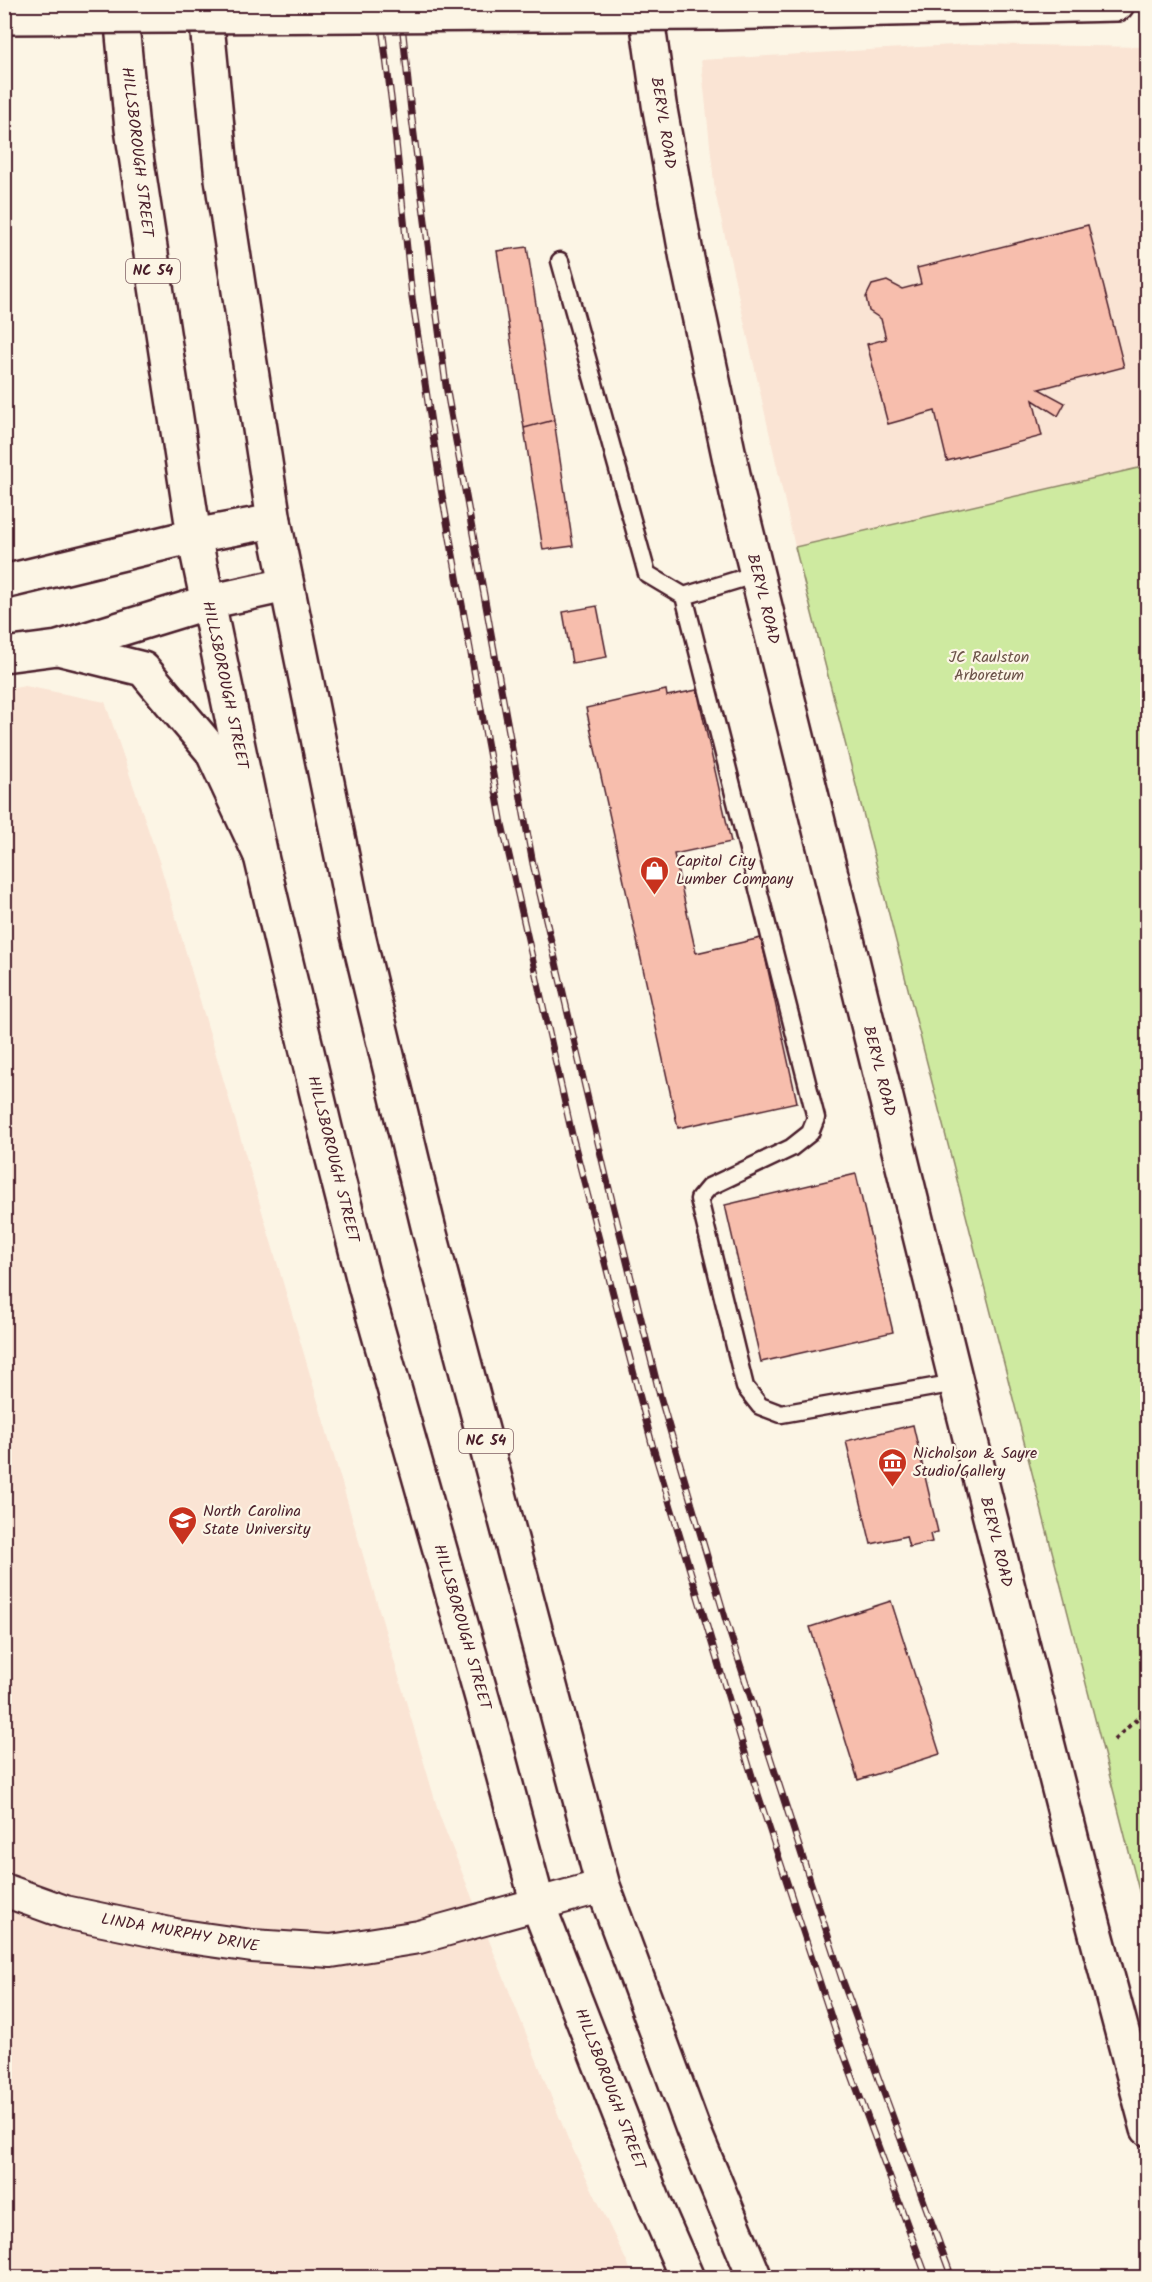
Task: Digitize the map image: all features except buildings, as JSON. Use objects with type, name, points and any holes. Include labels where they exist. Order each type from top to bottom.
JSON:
[{"type":"main road","name":"HILLSBOROUGH STREET","points":[[120,4],[132,129],[194,536],[261,856],[366,1289],[488,1717],[538,1905],[652,2196],[687,2277]]},
{"type":"main road","name":"NC 54","points":[[205,4],[222,179],[274,521],[358,935],[429,1230],[603,1886],[693,2129],[755,2277]]},
{"type":"main road","name":"BERYL ROAD","points":[[645,4],[659,104],[687,260],[714,390],[757,574],[956,1383],[1087,1900],[1148,2129]]},
{"type":"main road","points":[[4,17],[714,13],[1117,4]]},
{"type":"main road","points":[[4,582],[194,536],[274,521]]},
{"type":"main road","points":[[4,656],[58,648],[208,602],[286,585]]},
{"type":"main road","points":[[58,648],[143,669],[212,751],[261,856]]},
{"type":"street","name":"LINDA MURPHY DRIVE","points":[[4,1890],[65,1912],[175,1935],[252,1947],[331,1951],[419,1937],[603,1886]]},
{"type":"lane","points":[[560,261],[647,574],[684,596],[816,1118],[810,1133],[792,1148],[709,1187],[699,1199],[745,1387],[760,1406],[781,1414],[956,1383]]},
{"type":"lane","points":[[684,596],[757,574]]},
{"type":"path","points":[[1114,1740],[1148,1709]]},
{"type":"shaded area","points":[[970,44],[1147,47],[1147,1922],[795,547],[715,192],[701,60]]},
{"type":"shaded area","name":"North Carolina State University","points":[[25,686],[105,702],[160,864],[440,1817],[568,2139],[634,2277],[5,2278],[4,690]]},
{"type":"green space","name":"JC Raulston Arboretum","points":[[1148,466],[1147,1922],[795,547]]},
{"type":"railway","points":[[379,4],[412,297],[441,489],[502,824],[573,1139],[652,1444],[752,1776],[837,2035],[927,2278]]},
{"type":"railway","points":[[400,4],[411,111],[446,386],[533,864],[604,1168],[660,1396],[726,1621],[842,1979],[952,2278]]},
{"type":"place","name":"Capitol City Lumber Company","points":[[655,896]]},
{"type":"place","name":"Nicholson & Sayre Studio/Gallery","points":[[892,1488]]},
{"type":"place","name":"North Carolina State University","points":[[182,1546]]}]
